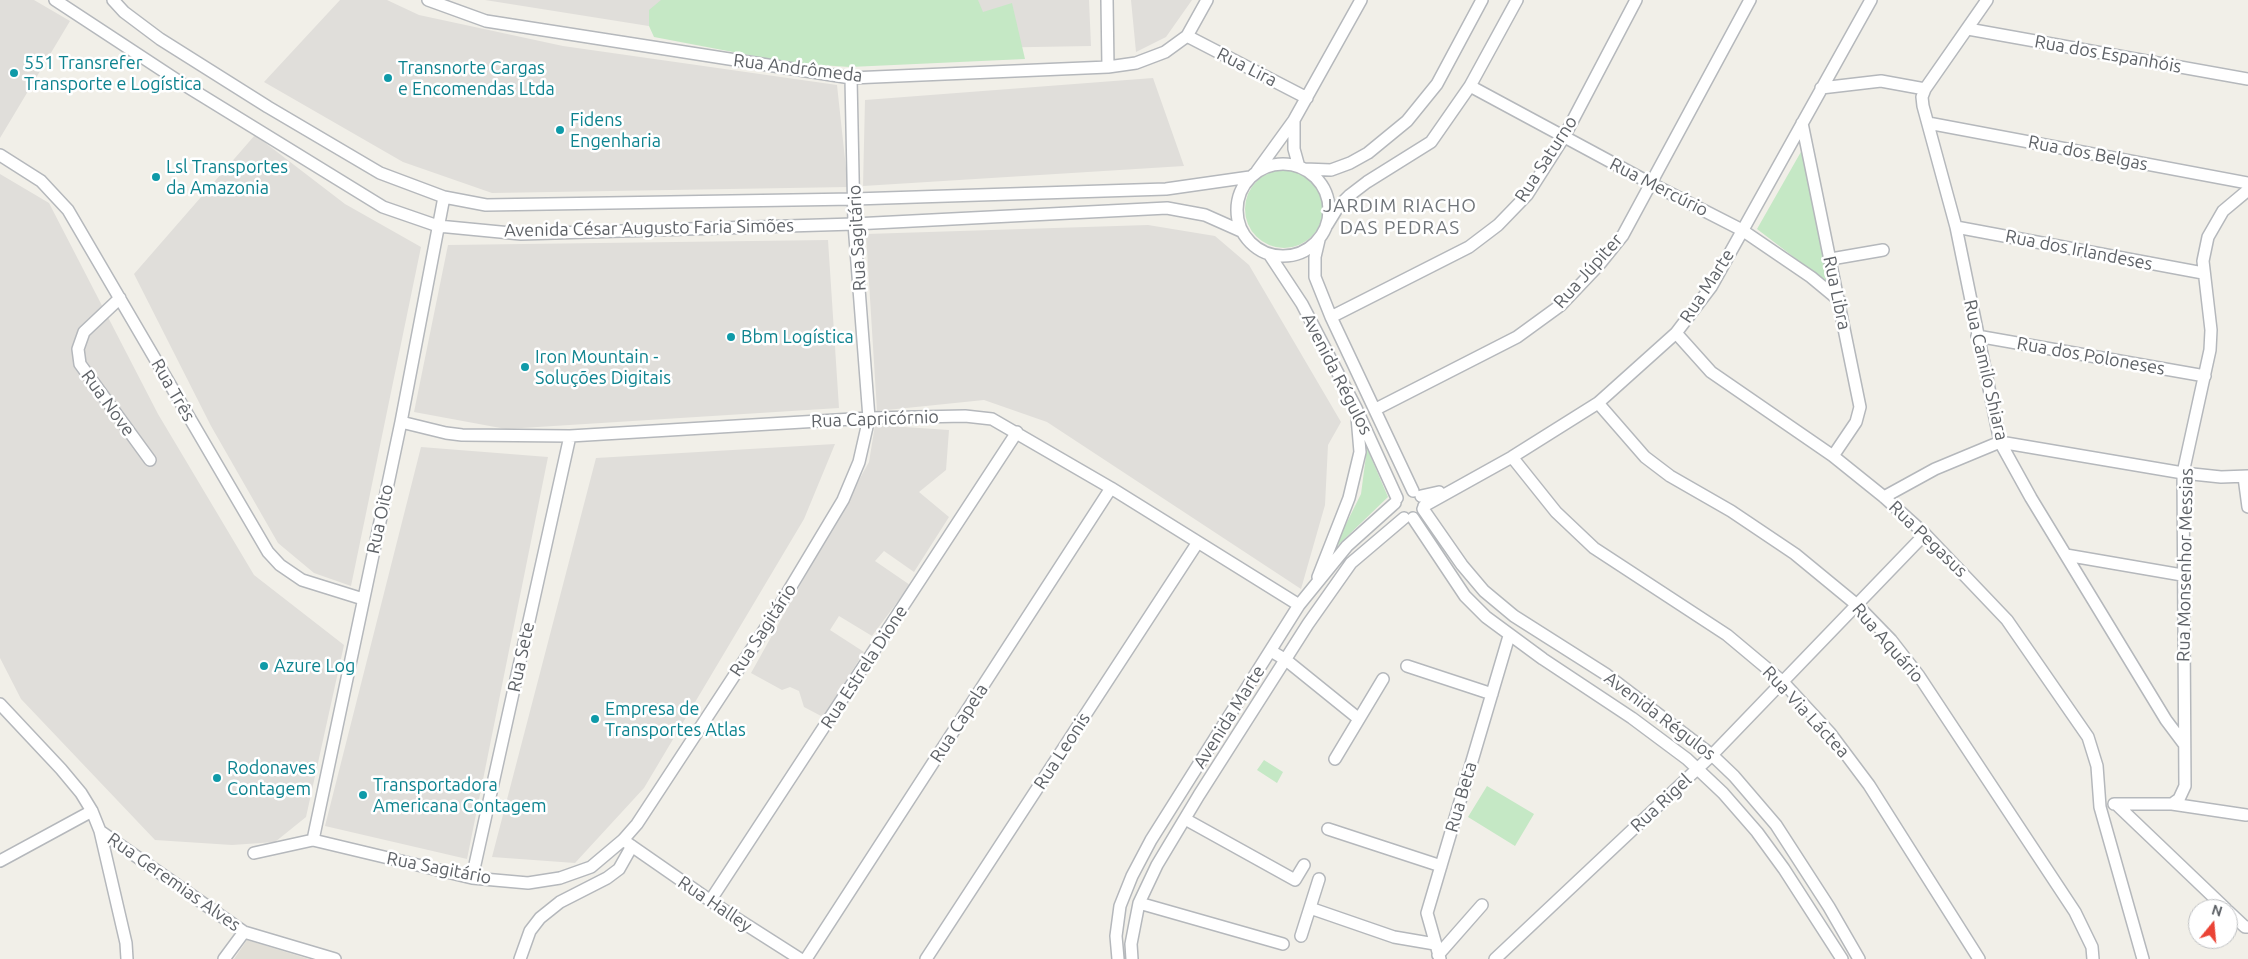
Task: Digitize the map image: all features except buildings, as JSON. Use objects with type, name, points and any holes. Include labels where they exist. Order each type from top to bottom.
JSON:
[{"type":"street","name":"Avenida César Augusto Faria Simões","points":[[55,0],[183,84],[383,207],[438,226],[521,234],[854,224],[1167,208],[1205,215],[1241,231]]},
{"type":"street","name":"Avenida César Augusto Faria Simões","points":[[113,0],[124,12],[160,39],[268,107],[380,173],[444,197],[486,205],[854,199],[1166,189],[1253,174]]},
{"type":"street","name":"Rua Andrômeda","points":[[428,0],[486,21],[851,78],[1108,67],[1136,64],[1158,55],[1187,36],[1207,0]]},
{"type":"street","points":[[1107,0],[1108,67]]},
{"type":"street","points":[[1361,0],[1294,120],[1241,189],[1237,203],[1237,217],[1241,231],[1248,241],[1268,254],[1282,257],[1296,254],[1309,248],[1319,239],[1338,208],[1367,182],[1431,142],[1470,86],[1517,0]]},
{"type":"street","points":[[1253,174],[1270,166],[1284,164],[1301,168],[1331,170],[1350,163],[1368,153],[1406,121],[1437,84],[1482,0]]},
{"type":"street","name":"Rua Saturno","points":[[1331,317],[1469,247],[1498,225],[1528,195],[1564,137],[1636,0]]},
{"type":"street","name":"Rua Júpiter","points":[[1376,409],[1517,337],[1561,305],[1598,266],[1623,235],[1750,0]]},
{"type":"street","name":"Rua Marte","points":[[1420,501],[1453,488],[1512,457],[1598,403],[1676,333],[1711,287],[1870,0]]},
{"type":"street","points":[[1821,88],[1881,81],[1925,89],[1987,0]]},
{"type":"street","name":"Rua dos Espanhóis","points":[[1968,28],[2248,79]]},
{"type":"street","name":"Rua Lira","points":[[1187,36],[1307,98]]},
{"type":"street","name":"Rua Sagitário","points":[[254,853],[313,840],[472,878],[528,883],[560,878],[591,867],[628,843],[637,824],[774,615],[843,500],[858,462],[869,418],[854,224],[851,78]]},
{"type":"street","name":"Rua Mercúrio","points":[[1470,86],[1650,183],[1742,230],[1811,277],[1840,301]]},
{"type":"street","name":"Rua Camilo Shiara","points":[[1925,89],[1922,97],[1923,106],[1956,227],[2000,442],[2166,720],[2184,744]]},
{"type":"street","points":[[1294,120],[1294,149],[1301,168],[1314,176],[1328,199],[1327,225]]},
{"type":"street","name":"Rua Libra","points":[[1802,123],[1840,301],[1860,407],[1856,422],[1834,456]]},
{"type":"street","name":"Rua dos Belgas","points":[[1928,123],[2248,182]]},
{"type":"street","name":"Rua Três","points":[[0,155],[41,181],[68,210],[268,552],[280,565],[302,580],[363,599]]},
{"type":"street","name":"Rua Monsenhor Messias","points":[[2172,804],[2179,799],[2185,786],[2182,575],[2183,472],[2210,350],[2211,330],[2203,274],[2205,251],[2214,224],[2222,211],[2248,190]]},
{"type":"street","name":"Rua Oito","points":[[313,840],[401,422],[444,197]]},
{"type":"street","name":"Rua dos Irlandeses","points":[[1956,227],[2203,274]]},
{"type":"street","name":"Avenida Régulos","points":[[1319,239],[1315,257],[1315,277],[1331,317],[1420,501],[1462,565],[1484,591],[1507,610],[1607,675],[1712,755],[1734,776],[1776,825],[1829,907],[1859,959]]},
{"type":"street","points":[[1831,259],[1883,250]]},
{"type":"street","name":"Avenida Régulos","points":[[1268,254],[1302,304],[1356,408],[1396,500]]},
{"type":"street","name":"Rua Nove","points":[[120,298],[84,332],[78,349],[80,364],[150,460]]},
{"type":"street","name":"Rua Pegasus","points":[[1676,333],[1711,372],[1834,456],[1884,497],[1925,534],[2007,620],[2088,737],[2097,766],[2100,807],[2143,959]]},
{"type":"street","name":"Rua dos Poloneses","points":[[1977,336],[2205,376]]},
{"type":"street","name":"Rua Aquário","points":[[1598,403],[1629,440],[1664,472],[1730,511],[1795,554],[1857,604],[1891,640],[1919,676],[2075,912],[2092,947],[2093,959]]},
{"type":"street","points":[[1315,586],[1349,498],[1358,462],[1360,452],[1356,408]]},
{"type":"street","name":"Rua Capricórnio","points":[[401,422],[462,435],[570,436],[869,418],[965,416],[992,419],[1018,432],[1111,488],[1299,605]]},
{"type":"street","name":"Rua Estrela Dione","points":[[710,901],[1018,432]]},
{"type":"street","name":"Rua Sete","points":[[472,878],[570,436]]},
{"type":"street","points":[[1884,497],[1935,469],[2000,442],[2183,472],[2221,477],[2246,477],[2248,507]]},
{"type":"street","name":"Rua Via Láctea","points":[[1512,457],[1556,512],[1594,548],[1727,635],[1782,681],[1830,734],[1870,785],[1979,959]]},
{"type":"street","name":"Rua Capela","points":[[806,959],[1111,488]]},
{"type":"street","points":[[1404,492],[1420,501],[1421,514],[1408,518],[1397,512],[1396,500],[1404,492]]},
{"type":"street","name":"Avenida Marte","points":[[1118,959],[1116,936],[1120,906],[1132,876],[1151,840],[1299,605],[1347,546],[1396,500]]},
{"type":"street","name":"Avenida Régulos","points":[[1408,518],[1465,596],[1509,636],[1632,718],[1698,768],[1723,793],[1762,839],[1784,869],[1842,959]]},
{"type":"street","name":"Avenida Marte","points":[[1132,959],[1131,944],[1139,903],[1157,865],[1185,819],[1286,660],[1351,563],[1408,518]]},
{"type":"street","name":"Rua Rigel","points":[[1494,959],[1712,755],[1925,534]]},
{"type":"street","name":"Rua Leonis","points":[[926,959],[1198,542]]},
{"type":"street","points":[[2066,555],[2182,575]]},
{"type":"street","name":"Rua Beta","points":[[1438,953],[1427,913],[1509,636]]},
{"type":"street","points":[[1271,651],[1286,660],[1359,719]]},
{"type":"street","points":[[1407,666],[1492,694]]},
{"type":"street","points":[[1334,759],[1383,679]]},
{"type":"street","points":[[0,704],[81,792],[92,811],[100,831],[126,943],[127,959]]},
{"type":"street","points":[[2100,807],[2116,804],[2172,804],[2246,815]]},
{"type":"street","points":[[2116,804],[2215,899]]},
{"type":"street","points":[[0,861],[92,811]]},
{"type":"street","points":[[1185,819],[1295,880],[1304,865]]},
{"type":"street","points":[[1328,829],[1441,866]]},
{"type":"street","name":"Rua Geremias Alves","points":[[100,831],[244,932],[335,959]]},
{"type":"street","points":[[520,959],[530,931],[540,918],[560,902],[607,878],[619,869],[628,843]]},
{"type":"street","name":"Rua Halley","points":[[628,843],[710,901],[800,959]]},
{"type":"street","points":[[1301,936],[1319,879]]},
{"type":"street","points":[[1139,903],[1283,944]]},
{"type":"street","points":[[1310,908],[1438,953],[1482,906]]},
{"type":"street","points":[[2238,921],[2247,930]]},
{"type":"street","points":[[224,959],[244,932]]},
{"type":"shaded area","points":[[0,0],[34,0],[70,21],[0,138]]},
{"type":"shaded area","points":[[340,0],[387,0],[419,15],[563,46],[837,85],[848,187],[492,193],[403,162],[264,82]]},
{"type":"shaded area","points":[[485,0],[1089,0],[1091,46],[806,51]]},
{"type":"shaded area","points":[[1131,0],[1192,0],[1166,37],[1136,52]]},
{"type":"shaded area","points":[[1153,78],[1184,166],[863,186],[865,100]]},
{"type":"shaded area","points":[[255,135],[345,204],[421,247],[351,586],[314,573],[278,543],[211,426],[134,274]]},
{"type":"shaded area","points":[[0,174],[49,203],[158,414],[254,575],[344,645],[306,817],[275,842],[232,845],[155,840],[21,699],[0,658]]},
{"type":"shaded area","points":[[1148,225],[1215,236],[1249,265],[1341,422],[1328,445],[1325,505],[1301,589],[1047,422],[984,400],[877,411],[866,234]]},
{"type":"shaded area","points":[[828,240],[839,408],[506,429],[414,412],[448,245]]},
{"type":"shaded area","points":[[875,425],[949,430],[946,470],[919,492],[949,517],[914,572],[884,551],[875,561],[910,585],[872,636],[839,616],[830,630],[864,652],[823,717],[804,707],[799,691],[790,687],[782,690],[751,673],[869,462]]},
{"type":"shaded area","points":[[835,444],[804,519],[644,788],[575,863],[492,857],[596,458]]},
{"type":"shaded area","points":[[421,447],[548,457],[467,859],[325,826]]},
{"type":"shaded area","points":[[247,940],[309,959],[234,959]]},
{"type":"green space","points":[[661,0],[978,0],[983,12],[1012,3],[1025,59],[850,67],[791,63],[654,37],[649,26],[649,10]]},
{"type":"green space","points":[[1802,150],[1829,284],[1757,229]]},
{"type":"green space","points":[[1284,170],[1299,173],[1312,181],[1320,194],[1323,209],[1320,224],[1312,237],[1299,245],[1284,248],[1269,245],[1256,237],[1248,224],[1245,209],[1248,194],[1256,181],[1269,173]]},
{"type":"green space","points":[[1367,448],[1388,497],[1333,550],[1361,494]]},
{"type":"green space","points":[[1264,760],[1283,772],[1277,783],[1257,770]]},
{"type":"green space","points":[[1487,786],[1534,814],[1515,846],[1468,817]]},
{"type":"place","name":"551 Transrefer Transporte e Logística","points":[[14,73]]},
{"type":"place","name":"Transnorte Cargas e Encomendas Ltda","points":[[388,78]]},
{"type":"place","name":"Fidens Engenharia","points":[[560,130]]},
{"type":"place","name":"Lsl Transportes da Amazonia","points":[[156,177]]},
{"type":"place","name":"Bbm Logística","points":[[731,337]]},
{"type":"place","name":"Iron Mountain - Soluções Digitais","points":[[525,367]]},
{"type":"place","name":"Azure Log","points":[[264,666]]},
{"type":"place","name":"Empresa de Transportes Atlas","points":[[595,719]]},
{"type":"place","name":"Rodonaves Contagem","points":[[217,778]]},
{"type":"place","name":"Transportadora Americana Contagem","points":[[363,795]]},
{"type":"district","name":"JARDIM RIACHO DAS PEDRAS","points":[[1400,217]]}]
